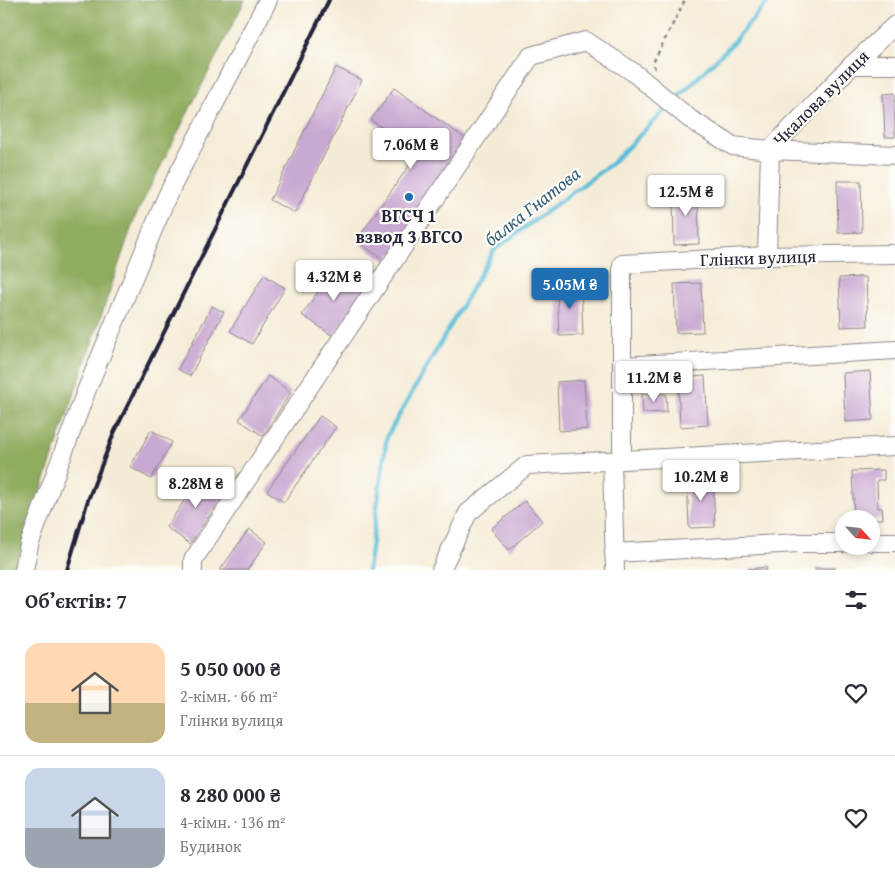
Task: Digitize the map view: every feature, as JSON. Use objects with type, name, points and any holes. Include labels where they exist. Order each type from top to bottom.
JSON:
[{"type":"street","points":[[24,570],[29,545],[87,389],[167,196],[268,0]]},
{"type":"street","name":"Чкалова вулиця","points":[[770,150],[852,65],[895,25]]},
{"type":"street","points":[[193,570],[194,560],[531,56],[586,41],[633,72],[690,118],[733,146],[770,150],[895,155]]},
{"type":"street","points":[[852,65],[895,65]]},
{"type":"street","points":[[767,256],[770,150]]},
{"type":"street","name":"Глінки вулиця","points":[[622,366],[622,264],[767,256],[895,254]]},
{"type":"street","points":[[835,543],[798,544],[614,562],[622,366],[895,350]]},
{"type":"street","points":[[441,570],[468,513],[527,465],[895,446]]},
{"type":"street","points":[[880,542],[895,542]]},
{"type":"path","points":[[656,72],[653,63],[685,0]]},
{"type":"green space","points":[[0,0],[245,0],[135,217],[14,570],[0,570]]},
{"type":"building","points":[[336,67],[362,80],[295,213],[270,200]]},
{"type":"building","name":"ВГСЧ 1 взвод 3 ВГСО","points":[[394,88],[470,142],[386,261],[356,241],[418,153],[371,120]]},
{"type":"building","points":[[895,93],[895,137],[885,137],[883,94]]},
{"type":"building","points":[[837,181],[861,181],[862,232],[838,233]]},
{"type":"building","points":[[673,190],[698,190],[699,244],[674,245]]},
{"type":"building","points":[[335,267],[367,289],[333,336],[302,315]]},
{"type":"building","points":[[264,275],[285,288],[252,344],[230,331]]},
{"type":"building","points":[[866,277],[868,326],[841,327],[839,278]]},
{"type":"building","points":[[701,283],[703,332],[676,333],[674,284]]},
{"type":"building","points":[[581,285],[583,335],[559,336],[557,286]]},
{"type":"building","points":[[212,306],[224,312],[190,376],[178,369]]},
{"type":"building","points":[[870,371],[873,420],[845,422],[843,373]]},
{"type":"building","points":[[268,376],[291,392],[263,436],[239,420]]},
{"type":"building","points":[[705,376],[708,425],[680,427],[678,378]]},
{"type":"building","points":[[584,380],[587,429],[559,431],[557,382]]},
{"type":"building","points":[[642,394],[666,394],[667,412],[643,413]]},
{"type":"building","points":[[320,416],[336,427],[284,502],[267,491]]},
{"type":"building","points":[[151,430],[172,442],[151,479],[130,467]]},
{"type":"building","points":[[884,470],[884,480],[877,480],[878,508],[882,508],[883,519],[880,519],[880,510],[854,510],[852,471]]},
{"type":"building","points":[[202,475],[226,491],[190,544],[166,527]]},
{"type":"building","points":[[713,475],[715,527],[689,528],[687,476]]},
{"type":"building","points":[[525,501],[542,521],[509,550],[491,529]]},
{"type":"building","points":[[249,529],[267,542],[247,570],[220,570]]},
{"type":"building","points":[[766,567],[767,570],[748,570],[748,569]]},
{"type":"building","points":[[815,568],[835,568],[835,570],[815,570]]},
{"type":"waterway","name":"балка Гнатова","points":[[674,101],[730,46],[769,0]]},
{"type":"waterway","name":"балка Гнатова","points":[[368,570],[387,436],[494,250],[611,164],[668,107]]},
{"type":"railway","points":[[67,570],[88,500],[114,433],[329,0]]},
{"type":"place","name":"ВГСЧ 1 взвод 3 ВГСО","points":[[409,197]]}]
